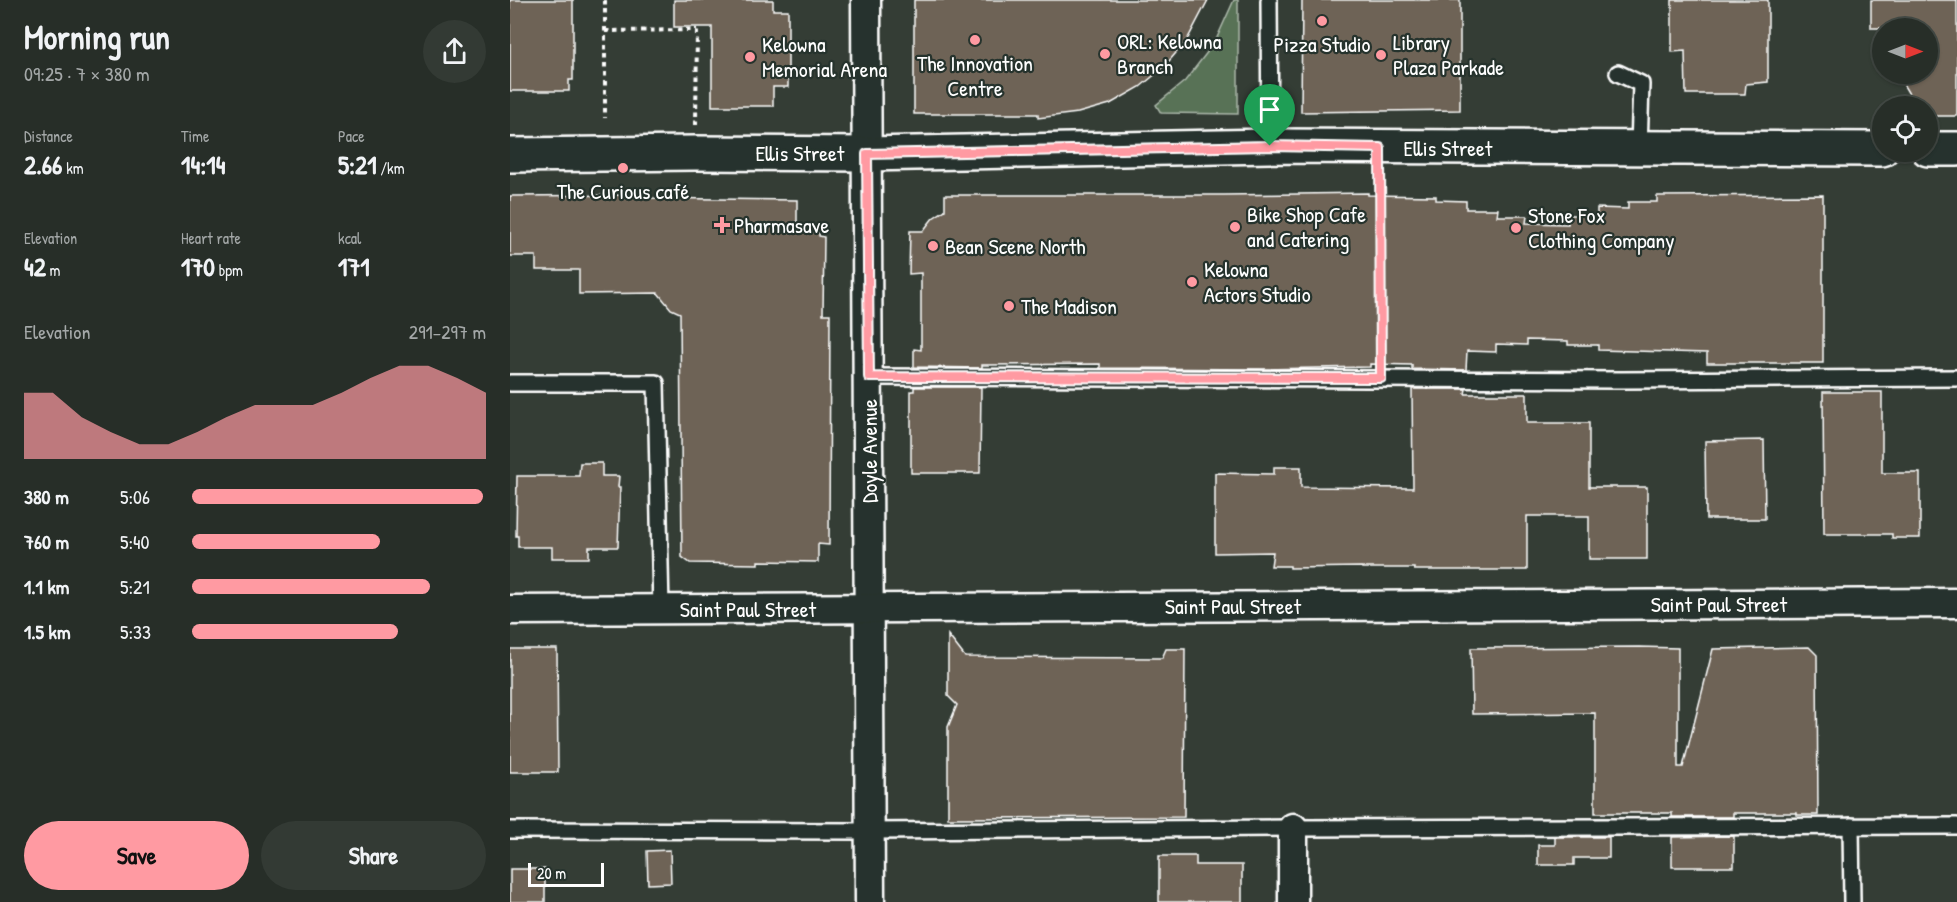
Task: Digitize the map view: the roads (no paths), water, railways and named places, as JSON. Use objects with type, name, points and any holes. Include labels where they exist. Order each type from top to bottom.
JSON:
[{"type":"street","name":"Doyle Avenue","points":[[866,0],[870,902]]},
{"type":"street","name":"Ellis Street","points":[[510,154],[867,154],[1270,146],[1872,149]]},
{"type":"street","points":[[1938,149],[1957,149]]},
{"type":"street","name":"Saint Paul Street","points":[[510,610],[1957,603]]},
{"type":"street","points":[[1293,828],[1293,902]]},
{"type":"lane","points":[[1269,0],[1270,146]]},
{"type":"lane","points":[[1618,73],[1641,84],[1640,148]]},
{"type":"lane","points":[[869,377],[1621,380],[1957,378]]},
{"type":"lane","points":[[510,383],[656,383],[661,609]]},
{"type":"lane","points":[[1851,826],[1852,902]]},
{"type":"lane","points":[[510,830],[870,831],[1957,826]]},
{"type":"place","name":"Pizza Studio","points":[[1322,21]]},
{"type":"place","name":"The Innovation Centre","points":[[975,40]]},
{"type":"place","name":"ORL: Kelowna Branch","points":[[1105,54]]},
{"type":"place","name":"Library Plaza Parkade","points":[[1381,55]]},
{"type":"place","name":"Kelowna Memorial Arena","points":[[750,57]]},
{"type":"place","name":"The Curious café","points":[[623,168]]},
{"type":"place","name":"Pharmasave","points":[[722,225]]},
{"type":"place","name":"Bike Shop Cafe and Catering","points":[[1235,227]]},
{"type":"place","name":"Stone Fox Clothing Company","points":[[1516,228]]},
{"type":"place","name":"Bean Scene North","points":[[933,246]]},
{"type":"place","name":"Kelowna Actors Studio","points":[[1192,282]]},
{"type":"place","name":"The Madison","points":[[1009,306]]}]
